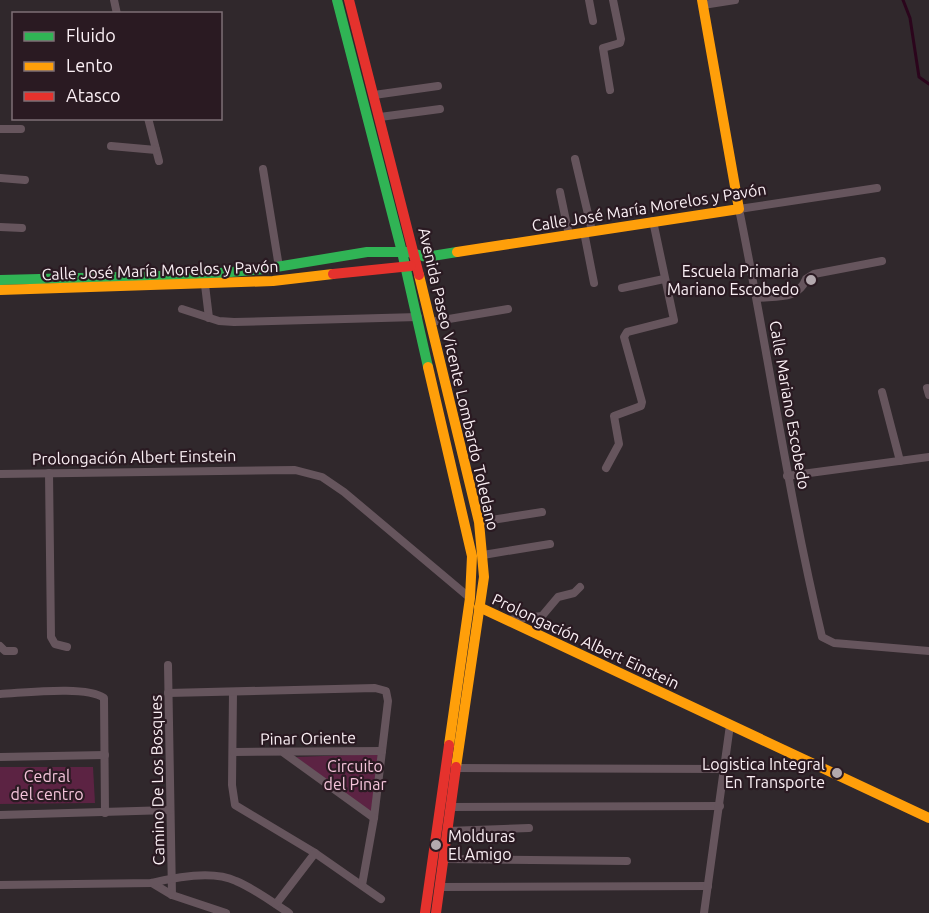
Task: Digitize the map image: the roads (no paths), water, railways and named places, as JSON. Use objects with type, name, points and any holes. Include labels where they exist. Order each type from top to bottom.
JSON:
[{"type":"main road","name":"Avenida Paseo Vicente Lombardo Toledano","points":[[337,0],[408,252]]},
{"type":"main road","name":"Avenida Paseo Vicente Lombardo Toledano","points":[[349,0],[380,117],[411,266],[418,317],[470,539],[473,573],[425,913]]},
{"type":"main road","name":"Calle Mariano Escobedo","points":[[702,3],[739,209]]},
{"type":"main road","name":"Calle José María Morelos y Pavón","points":[[0,280],[122,278],[232,271],[279,267],[371,253],[408,252],[426,257],[739,209]]},
{"type":"main road","points":[[411,266],[426,257]]},
{"type":"main road","name":"Avenida Paseo Vicente Lombardo Toledano","points":[[411,266],[431,322],[479,522],[483,555],[482,610],[455,768],[436,913]]},
{"type":"main road","name":"Calle José María Morelos y Pavón","points":[[0,290],[205,285],[411,266]]},
{"type":"main road","points":[[232,271],[234,283]]},
{"type":"main road","name":"Prolongación Albert Einstein","points":[[470,598],[482,610],[929,818]]},
{"type":"street","points":[[589,0],[592,21]]},
{"type":"street","points":[[610,90],[603,48],[620,43],[621,39],[613,0]]},
{"type":"street","points":[[702,3],[735,0]]},
{"type":"street","points":[[374,95],[438,86]]},
{"type":"street","points":[[380,117],[440,109]]},
{"type":"street","points":[[148,120],[159,161]]},
{"type":"street","points":[[0,129],[21,129]]},
{"type":"street","points":[[111,146],[156,150]]},
{"type":"street","points":[[575,159],[594,283]]},
{"type":"street","points":[[263,169],[279,267]]},
{"type":"street","points":[[0,178],[25,180]]},
{"type":"street","name":"Calle José María Morelos y Pavón","points":[[739,209],[877,188]]},
{"type":"street","points":[[560,192],[569,235]]},
{"type":"street","name":"Calle Mariano Escobedo","points":[[739,209],[757,298],[787,476],[822,637],[834,643],[929,651]]},
{"type":"street","points":[[606,468],[619,444],[614,416],[641,406],[642,402],[624,337],[627,332],[674,320],[653,221]]},
{"type":"street","points":[[0,227],[22,228]]},
{"type":"street","points":[[757,298],[798,292],[806,279],[814,274],[882,261]]},
{"type":"street","points":[[622,288],[664,279]]},
{"type":"street","points":[[205,285],[208,318]]},
{"type":"street","points":[[182,309],[208,318],[234,322],[418,317]]},
{"type":"street","points":[[431,322],[508,309]]},
{"type":"street","points":[[882,392],[900,461]]},
{"type":"street","points":[[787,476],[929,458]]},
{"type":"street","name":"Prolongación Albert Einstein","points":[[0,474],[295,470],[322,477],[344,492],[470,598]]},
{"type":"street","points":[[49,473],[51,637],[55,644],[68,647]]},
{"type":"street","points":[[479,522],[542,512]]},
{"type":"street","points":[[483,555],[550,544]]},
{"type":"street","points":[[503,620],[542,616],[558,597],[574,593],[580,587]]},
{"type":"street","points":[[0,646],[5,651],[14,651]]},
{"type":"street","name":"Camino De Los Bosques","points":[[168,665],[171,895]]},
{"type":"street","points":[[168,693],[375,688],[383,690],[388,695],[382,751],[374,818],[362,885]]},
{"type":"street","points":[[233,692],[233,795],[235,805],[262,819],[315,853],[381,899]]},
{"type":"street","points":[[0,694],[98,693],[104,698],[105,813]]},
{"type":"street","points":[[704,913],[730,724]]},
{"type":"street","name":"Pinar Oriente","points":[[234,752],[382,751]]},
{"type":"street","points":[[284,753],[374,818]]},
{"type":"street","points":[[0,757],[105,755]]},
{"type":"street","points":[[455,768],[724,769]]},
{"type":"street","points":[[450,807],[720,806]]},
{"type":"street","points":[[0,815],[170,810]]},
{"type":"street","points":[[447,831],[529,828]]},
{"type":"street","points":[[276,904],[315,853]]},
{"type":"street","points":[[444,859],[627,861]]},
{"type":"street","points":[[0,885],[152,883],[172,878],[224,877],[236,880],[289,913]]},
{"type":"street","points":[[152,883],[171,895],[226,913]]},
{"type":"street","points":[[440,887],[708,886]]},
{"type":"waterway","points":[[903,0],[910,18],[919,77],[929,84]]},
{"type":"place","name":"Escuela Primaria Mariano Escobedo","points":[[811,280]]},
{"type":"place","name":"Logistica Integral En Transporte","points":[[837,773]]},
{"type":"place","name":"Molduras El Amigo","points":[[436,845]]},
{"type":"park label","name":"Circuito del Pinar","points":[[355,775]]},
{"type":"park label","name":"Cedral del centro","points":[[47,785]]}]
